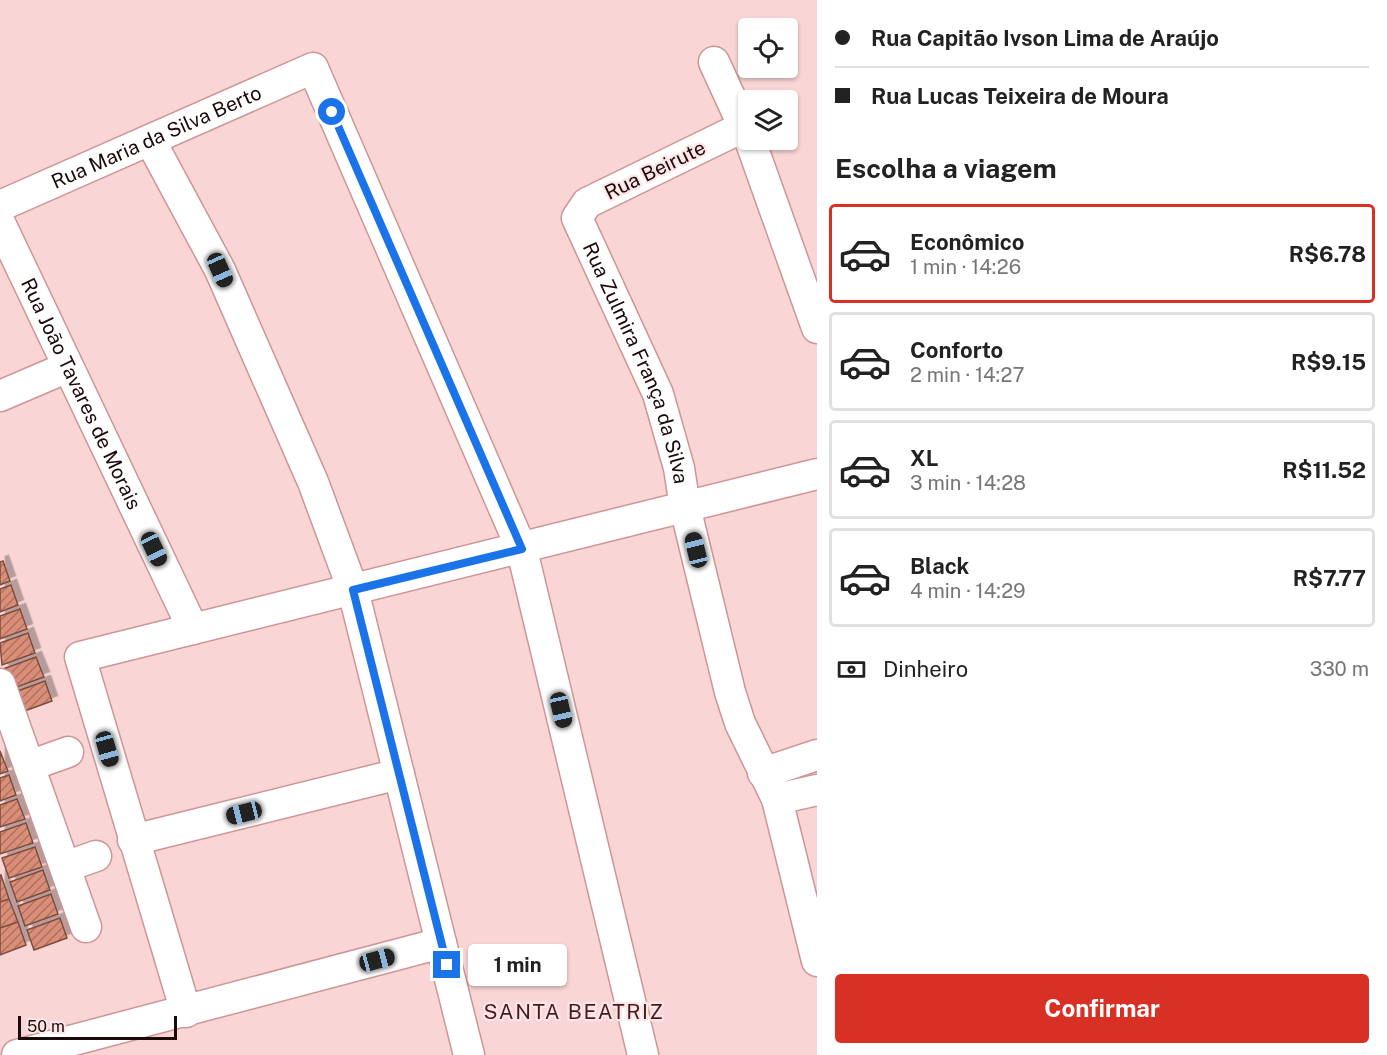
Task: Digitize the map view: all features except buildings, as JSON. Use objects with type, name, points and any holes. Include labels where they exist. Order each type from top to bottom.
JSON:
[{"type":"street","points":[[714,62],[738,113]]},
{"type":"street","name":"Rua Maria da Silva Berto","points":[[0,206],[313,68],[522,549]]},
{"type":"street","name":"Rua Beirute","points":[[578,223],[578,214],[587,202],[738,138]]},
{"type":"street","points":[[150,140],[220,270],[313,482],[353,590],[470,1055]]},
{"type":"street","points":[[754,150],[817,328]]},
{"type":"street","name":"Rua João Tavares de Morais","points":[[0,223],[193,629]]},
{"type":"street","name":"Rua Zulmira França da Silva","points":[[578,223],[658,394],[679,468],[685,507],[730,692],[763,773],[777,800],[817,961]]},
{"type":"street","points":[[0,396],[68,367]]},
{"type":"street","points":[[186,1012],[80,657],[817,474]]},
{"type":"street","points":[[522,549],[643,1055]]},
{"type":"street","points":[[0,684],[86,927]]},
{"type":"street","points":[[29,766],[68,752]]},
{"type":"street","points":[[763,773],[817,755]]},
{"type":"street","points":[[133,840],[399,774]]},
{"type":"street","points":[[777,800],[817,790]]},
{"type":"street","points":[[65,867],[96,856]]},
{"type":"street","points":[[16,1055],[186,1012],[441,942]]},
{"type":"district","name":"SANTA BEATRIZ","points":[[574,1012]]},
{"type":"route","points":[[332,112],[522,549],[353,590],[447,965]]}]
